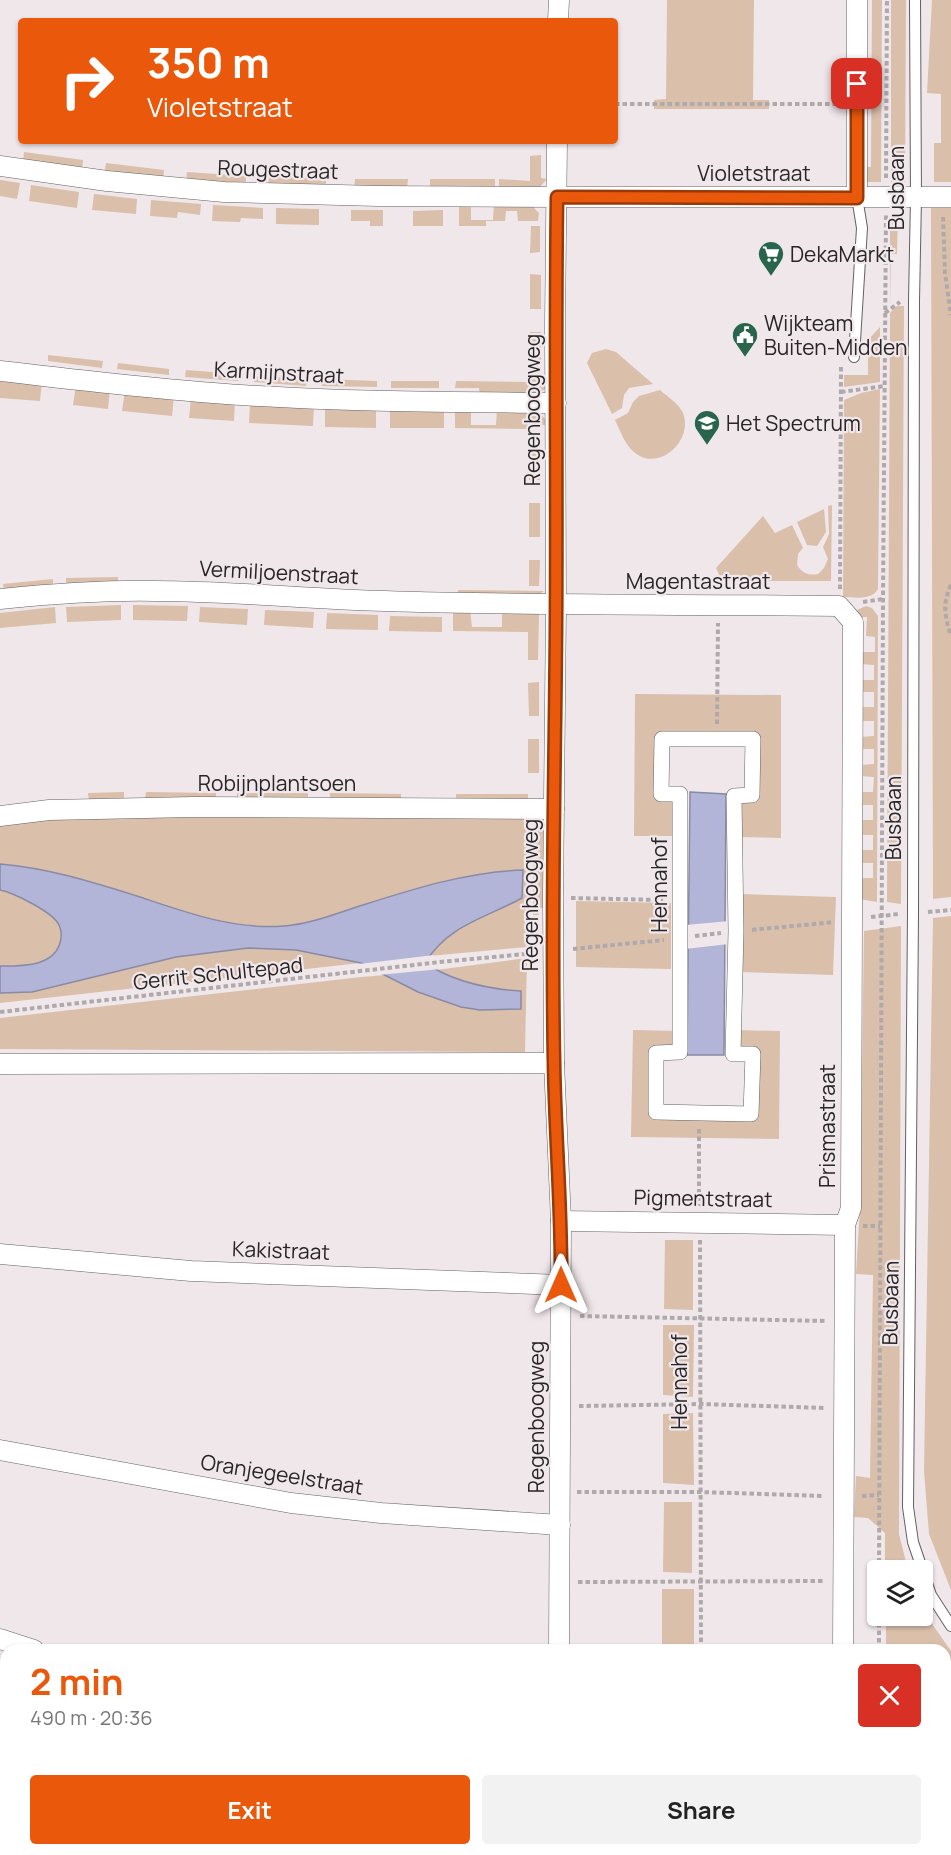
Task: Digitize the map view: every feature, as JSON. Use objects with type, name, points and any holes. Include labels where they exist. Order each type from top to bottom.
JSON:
[{"type":"street","points":[[558,18],[559,0]]},
{"type":"street","points":[[857,0],[857,198]]},
{"type":"street","name":"Regenboogweg","points":[[557,144],[553,898],[554,1063],[561,1221],[559,1644]]},
{"type":"street","name":"Rougestraat","points":[[0,166],[107,181],[224,192],[557,197]]},
{"type":"street","name":"Violetstraat","points":[[557,197],[946,197]]},
{"type":"street","name":"Karmijnstraat","points":[[0,370],[241,396],[392,402],[556,403]]},
{"type":"street","name":"Vermiljoenstraat","points":[[0,599],[80,592],[155,591],[556,606]]},
{"type":"street","name":"Magentastraat","points":[[556,606],[718,604],[839,606]]},
{"type":"street","name":"Prismastraat","points":[[839,606],[853,622],[851,1208],[845,1225],[843,1644]]},
{"type":"street","name":"Hennahof","points":[[662,739],[717,739],[753,739],[752,795],[734,796],[736,931],[733,1054],[753,1054],[752,1114],[656,1112],[656,1053],[680,1052],[680,795],[661,794],[662,739]]},
{"type":"street","name":"Robijnplantsoen","points":[[0,816],[49,810],[193,807],[555,809]]},
{"type":"street","points":[[0,1064],[554,1063]]},
{"type":"street","name":"Pigmentstraat","points":[[561,1221],[845,1225]]},
{"type":"street","name":"Kakistraat","points":[[0,1254],[191,1271],[561,1285]]},
{"type":"street","name":"Oranjegeelstraat","points":[[0,1449],[291,1503],[381,1513],[560,1525]]},
{"type":"street","points":[[0,1639],[15,1644]]},
{"type":"lane","name":"Busbaan","points":[[915,0],[913,914],[908,1507],[913,1542],[931,1595],[951,1626]]},
{"type":"lane","points":[[855,357],[862,228],[857,198]]},
{"type":"path","points":[[879,1560],[887,0]]},
{"type":"path","points":[[618,104],[857,104]]},
{"type":"path","points":[[946,197],[945,273],[951,315]]},
{"type":"path","points":[[885,313],[900,301]]},
{"type":"path","points":[[839,606],[841,356],[855,357]]},
{"type":"path","points":[[841,392],[885,386]]},
{"type":"path","points":[[951,585],[947,593],[944,617],[951,636]]},
{"type":"path","points":[[717,739],[718,604]]},
{"type":"path","points":[[553,898],[680,900]]},
{"type":"path","points":[[684,938],[728,932]]},
{"type":"path","name":"Gerrit Schultepad","points":[[0,1012],[440,962]]},
{"type":"path","name":"Hennahof","points":[[699,1113],[701,1644]]},
{"type":"path","points":[[561,1316],[845,1321]]},
{"type":"path","points":[[560,1406],[700,1404],[844,1408]]},
{"type":"path","points":[[560,1492],[700,1492],[844,1496]]},
{"type":"path","points":[[559,1582],[843,1581]]},
{"type":"path","points":[[879,1626],[879,1644]]},
{"type":"shaded area","points":[[667,0],[754,0],[753,100],[769,100],[769,109],[654,109],[654,100],[666,99]]},
{"type":"shaded area","points":[[872,0],[882,0],[881,182],[864,182],[864,167],[871,167]]},
{"type":"shaded area","points":[[891,0],[906,0],[905,182],[891,182]]},
{"type":"shaded area","points":[[932,0],[951,0],[951,182],[934,182],[934,143],[941,143],[941,94],[927,93]]},
{"type":"shaded area","points":[[24,152],[83,160],[82,172],[23,163]]},
{"type":"shaded area","points":[[541,155],[541,178],[547,179],[538,189],[499,190],[499,179],[530,181],[530,156]]},
{"type":"shaded area","points":[[106,163],[164,170],[163,180],[104,174]]},
{"type":"shaded area","points":[[187,172],[246,176],[246,186],[186,182]]},
{"type":"shaded area","points":[[269,177],[326,178],[326,189],[268,187]]},
{"type":"shaded area","points":[[355,179],[408,179],[407,190],[354,190]]},
{"type":"shaded area","points":[[430,179],[495,179],[495,190],[430,190]]},
{"type":"shaded area","points":[[0,180],[20,183],[17,199],[0,196]]},
{"type":"shaded area","points":[[31,185],[79,192],[77,208],[29,201]]},
{"type":"shaded area","points":[[94,194],[137,199],[136,214],[92,210]]},
{"type":"shaded area","points":[[151,200],[201,204],[200,215],[178,212],[177,218],[150,216]]},
{"type":"shaded area","points":[[459,203],[471,203],[471,220],[493,220],[494,203],[534,204],[534,208],[539,213],[538,221],[518,221],[517,211],[506,211],[505,221],[486,221],[486,226],[459,226]]},
{"type":"shaded area","points":[[213,205],[263,208],[263,219],[241,218],[240,222],[212,221]]},
{"type":"shaded area","points":[[276,208],[319,209],[319,225],[276,224]]},
{"type":"shaded area","points":[[931,208],[951,208],[951,897],[933,899]]},
{"type":"shaded area","points":[[351,210],[383,210],[383,226],[370,226],[370,221],[351,221]]},
{"type":"shaded area","points":[[443,210],[443,226],[413,226],[413,211]]},
{"type":"shaded area","points":[[898,213],[897,254],[891,254],[890,305],[890,215]]},
{"type":"shaded area","points":[[531,226],[540,226],[540,252],[530,253]]},
{"type":"shaded area","points":[[530,274],[541,275],[541,309],[530,309]]},
{"type":"shaded area","points":[[897,306],[904,306],[901,904],[887,902],[890,313]]},
{"type":"shaded area","points":[[880,327],[880,382],[844,387],[844,375],[868,375],[868,340]]},
{"type":"shaded area","points":[[530,332],[541,332],[541,365],[530,365]]},
{"type":"shaded area","points":[[606,349],[616,352],[653,384],[629,388],[624,395],[622,408],[612,414],[587,363],[592,353]]},
{"type":"shaded area","points":[[48,355],[103,361],[102,368],[48,361]]},
{"type":"shaded area","points":[[118,363],[169,369],[169,375],[117,369]]},
{"type":"shaded area","points":[[186,370],[239,374],[238,381],[185,377]]},
{"type":"shaded area","points":[[254,376],[307,379],[306,386],[254,382]]},
{"type":"shaded area","points":[[0,377],[42,381],[40,401],[0,398]]},
{"type":"shaded area","points":[[530,378],[548,378],[545,389],[538,394],[480,396],[479,388],[455,388],[456,381],[529,382]]},
{"type":"shaded area","points":[[322,379],[377,381],[377,387],[322,386]]},
{"type":"shaded area","points":[[391,381],[439,381],[439,388],[391,388]]},
{"type":"shaded area","points":[[76,385],[110,389],[108,409],[73,405]]},
{"type":"shaded area","points":[[880,389],[878,589],[867,597],[843,597],[844,400]]},
{"type":"shaded area","points":[[660,390],[683,413],[685,424],[683,434],[672,451],[653,459],[643,458],[628,445],[615,420],[628,413],[639,396]]},
{"type":"shaded area","points":[[125,391],[174,396],[172,416],[122,411]]},
{"type":"shaded area","points":[[191,398],[235,401],[234,421],[189,418]]},
{"type":"shaded area","points":[[250,402],[314,406],[313,426],[249,423]]},
{"type":"shaded area","points":[[325,406],[376,408],[376,428],[325,427]]},
{"type":"shaded area","points":[[390,408],[444,408],[444,428],[390,428]]},
{"type":"shaded area","points":[[455,408],[471,408],[471,425],[496,425],[497,408],[539,412],[545,419],[548,419],[548,425],[532,425],[531,429],[455,428]]},
{"type":"shaded area","points":[[529,446],[540,446],[540,480],[529,480]]},
{"type":"shaded area","points":[[529,503],[540,503],[540,537],[529,537]]},
{"type":"shaded area","points":[[832,505],[831,581],[722,581],[716,568],[763,516],[775,533],[792,525],[803,548],[798,554],[797,565],[806,573],[818,574],[828,559],[823,547],[829,534],[828,506]]},
{"type":"shaded area","points":[[824,509],[826,532],[817,546],[807,545],[797,522]]},
{"type":"shaded area","points":[[529,560],[540,560],[539,586],[529,586]]},
{"type":"shaded area","points":[[118,577],[118,584],[66,586],[66,578]]},
{"type":"shaded area","points":[[53,579],[53,587],[4,591],[3,584]]},
{"type":"shaded area","points":[[458,590],[544,591],[537,596],[457,597]]},
{"type":"shaded area","points":[[121,605],[121,620],[67,622],[66,607]]},
{"type":"shaded area","points":[[133,605],[188,606],[187,621],[133,620]]},
{"type":"shaded area","points":[[866,606],[872,608],[878,616],[877,902],[859,899],[859,878],[873,878],[873,863],[859,863],[859,850],[873,850],[873,835],[859,835],[859,820],[873,820],[873,805],[859,805],[859,792],[873,792],[874,777],[859,776],[859,765],[874,764],[874,749],[860,749],[860,737],[874,736],[874,721],[860,721],[860,707],[874,707],[874,692],[860,692],[860,680],[874,680],[874,665],[860,664],[860,652],[875,652],[875,637],[866,636],[867,617],[859,617],[857,610]]},
{"type":"shaded area","points":[[55,607],[56,623],[0,628],[0,613]]},
{"type":"shaded area","points":[[200,607],[248,609],[247,625],[199,622]]},
{"type":"shaded area","points":[[265,610],[314,612],[313,628],[264,625]]},
{"type":"shaded area","points":[[453,610],[470,610],[472,627],[502,627],[502,610],[539,614],[538,660],[528,660],[528,632],[453,631]]},
{"type":"shaded area","points":[[327,613],[378,615],[378,630],[326,629]]},
{"type":"shaded area","points":[[390,616],[442,617],[442,632],[389,631]]},
{"type":"shaded area","points":[[539,682],[539,716],[529,716],[528,683]]},
{"type":"shaded area","points":[[635,694],[781,695],[781,838],[741,837],[741,800],[757,800],[757,733],[658,732],[658,799],[674,800],[674,836],[634,836]]},
{"type":"shaded area","points":[[528,739],[539,739],[539,773],[528,773]]},
{"type":"shaded area","points":[[124,792],[124,800],[89,800],[88,793]]},
{"type":"shaded area","points":[[146,792],[216,793],[216,800],[145,800]]},
{"type":"shaded area","points":[[237,793],[308,793],[308,801],[237,801]]},
{"type":"shaded area","points":[[330,793],[401,794],[401,801],[330,801]]},
{"type":"shaded area","points":[[456,794],[528,794],[528,802],[456,802]]},
{"type":"shaded area","points":[[89,815],[530,817],[527,849],[527,947],[429,956],[460,929],[522,898],[523,870],[462,877],[314,921],[284,926],[264,926],[207,918],[67,876],[0,864],[0,826],[17,821]]},
{"type":"shaded area","points":[[534,816],[546,824],[546,908],[539,908],[539,915],[533,915]]},
{"type":"shaded area","points":[[0,890],[49,914],[59,925],[62,936],[56,951],[51,956],[35,963],[0,966]]},
{"type":"shaded area","points":[[741,894],[836,897],[833,975],[741,972]]},
{"type":"shaded area","points":[[576,901],[671,903],[671,969],[576,967]]},
{"type":"shaded area","points":[[951,916],[951,1590],[929,1534],[924,1471],[933,918]]},
{"type":"shaded area","points":[[901,926],[899,1534],[906,1560],[885,1560],[885,1533],[868,1518],[854,1517],[856,1476],[870,1478],[873,1275],[856,1274],[860,1207],[864,931]]},
{"type":"shaded area","points":[[248,948],[296,950],[361,963],[0,1003],[0,993],[32,992],[176,957]]},
{"type":"shaded area","points":[[527,958],[525,1052],[0,1049],[0,1018],[386,975],[418,992],[461,1007],[480,1010],[520,1009],[521,991],[478,986],[436,970]]},
{"type":"shaded area","points":[[633,1030],[680,1031],[680,1052],[656,1053],[657,1112],[751,1114],[753,1055],[733,1054],[733,1030],[780,1031],[779,1139],[631,1137]]},
{"type":"shaded area","points":[[665,1240],[693,1240],[693,1310],[664,1309]]},
{"type":"shaded area","points":[[663,1325],[694,1325],[693,1397],[663,1395]]},
{"type":"shaded area","points":[[693,1413],[694,1485],[663,1483],[663,1414]]},
{"type":"shaded area","points":[[664,1502],[692,1502],[692,1573],[663,1572]]},
{"type":"shaded area","points":[[662,1589],[694,1589],[694,1644],[662,1644]]},
{"type":"shaded area","points":[[933,1625],[946,1644],[886,1644],[886,1626]]},
{"type":"water","points":[[690,792],[726,794],[724,1055],[687,1055]]},
{"type":"water","points":[[0,864],[70,876],[209,918],[265,927],[314,921],[462,877],[523,870],[522,898],[456,931],[434,950],[425,963],[459,980],[521,991],[521,1009],[480,1010],[461,1007],[418,992],[361,963],[296,950],[248,948],[176,957],[32,992],[0,993],[0,966],[35,964],[51,957],[60,943],[61,929],[49,914],[23,899],[0,890]]},
{"type":"pier","points":[[729,921],[729,944],[685,949],[686,925]]},
{"type":"pier","points":[[434,955],[429,962],[441,969],[378,975],[359,966],[359,964]]},
{"type":"place","name":"DekaMarkt","points":[[771,277]]},
{"type":"place","name":"Wijkteam Buiten-Midden","points":[[745,358]]},
{"type":"place","name":"Het Spectrum","points":[[707,446]]},
{"type":"route","points":[[561,1285],[561,1221],[554,1063],[553,898],[557,197],[857,198],[857,84]]}]
